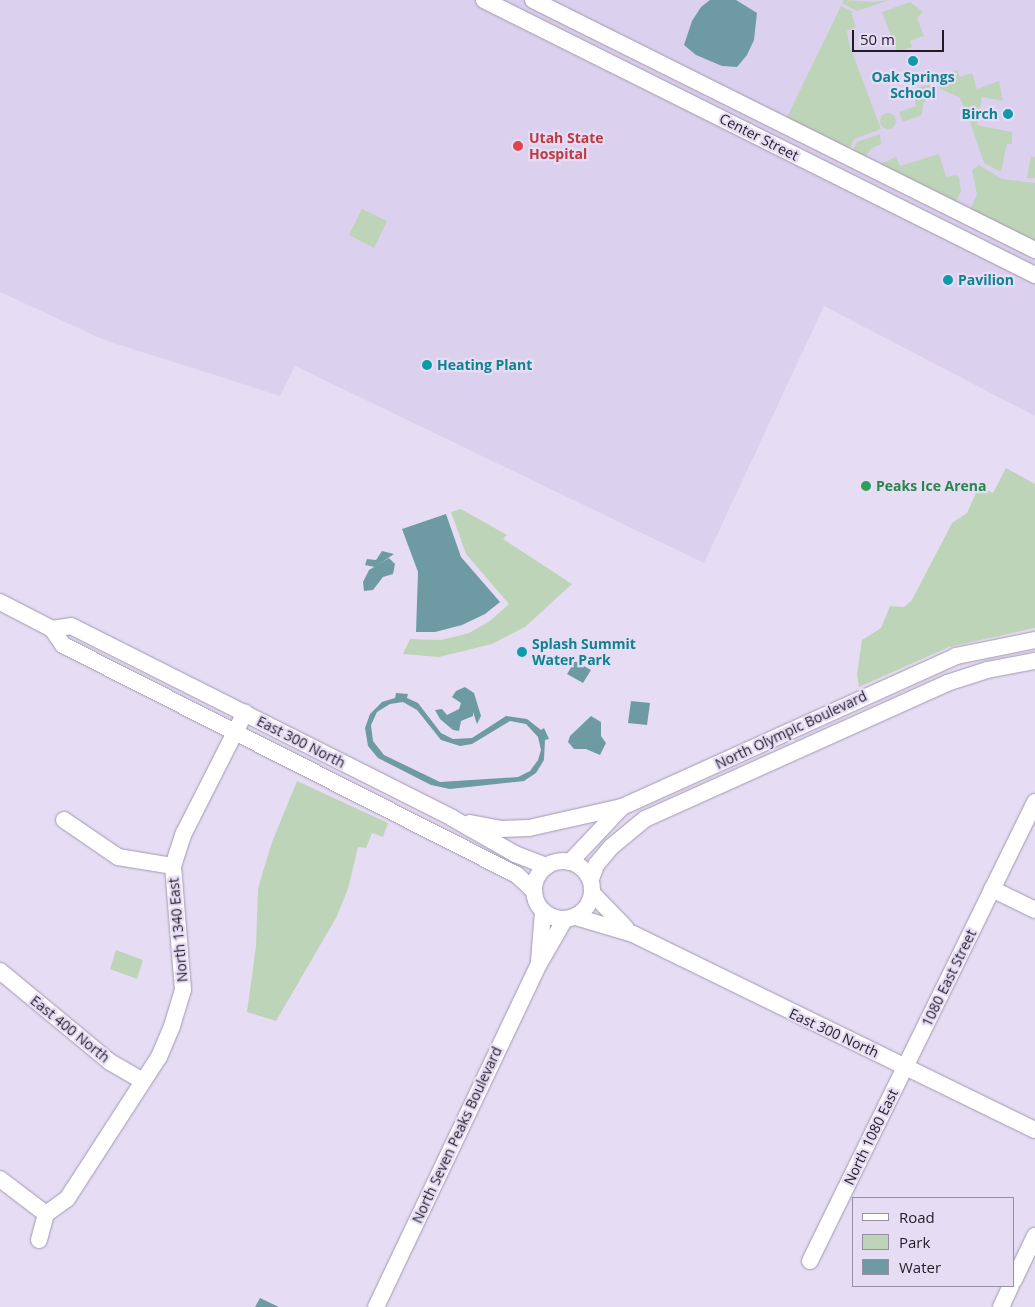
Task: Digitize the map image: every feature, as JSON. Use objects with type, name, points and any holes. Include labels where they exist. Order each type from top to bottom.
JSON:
[{"type":"street","name":"Center Street","points":[[484,0],[1035,275]]},
{"type":"street","name":"Center Street","points":[[534,0],[1035,250]]},
{"type":"street","points":[[638,76],[647,56]]},
{"type":"street","points":[[820,168],[830,147]]},
{"type":"street","points":[[936,225],[945,206]]},
{"type":"street","name":"East 300 North","points":[[0,602],[52,629],[63,645],[517,875],[534,891]]},
{"type":"street","name":"East 300 North","points":[[52,629],[71,626],[452,818],[515,854],[547,866]]},
{"type":"street","name":"North Olympic Boulevard","points":[[570,862],[622,807],[956,656],[1035,640]]},
{"type":"street","name":"North Olympic Boulevard","points":[[592,887],[596,865],[611,847],[645,819],[947,683],[987,670],[1035,661]]},
{"type":"street","name":"North 1340 East","points":[[46,1214],[67,1199],[159,1057],[183,990],[173,866],[184,833],[245,713]]},
{"type":"street","points":[[1035,802],[992,889],[1035,910]]},
{"type":"street","points":[[452,818],[492,828],[529,828],[622,807]]},
{"type":"street","points":[[64,820],[118,857],[173,866]]},
{"type":"street","points":[[570,862],[585,871],[592,887],[589,904],[570,918],[543,911],[534,891],[540,873],[547,866],[570,862]]},
{"type":"street","name":"East 300 North","points":[[592,887],[633,934]]},
{"type":"street","name":"1080 East Street","points":[[906,1067],[992,889]]},
{"type":"street","name":"North Seven Peaks Boulevard","points":[[539,964],[543,911]]},
{"type":"street","name":"East 300 North","points":[[570,918],[633,934],[1035,1130]]},
{"type":"street","name":"North Seven Peaks Boulevard","points":[[376,1307],[539,964],[570,918]]},
{"type":"street","name":"East 400 North","points":[[0,971],[110,1062],[143,1080]]},
{"type":"street","name":"North 1080 East","points":[[810,1261],[906,1067]]},
{"type":"street","points":[[0,1179],[35,1209],[46,1214],[39,1240]]},
{"type":"street","points":[[1015,1278],[1035,1236]]},
{"type":"street","points":[[1001,1307],[1011,1287]]},
{"type":"shaded area","name":"Utah State Hospital","points":[[0,0],[1035,0],[1035,416],[824,306],[704,563],[295,366],[280,396],[104,340],[0,292]]},
{"type":"green space","points":[[844,0],[873,2],[889,0],[857,11],[842,3]]},
{"type":"green space","points":[[910,2],[923,12],[917,18],[924,36],[910,41],[912,47],[897,52],[882,12]]},
{"type":"green space","points":[[841,6],[853,12],[851,13],[856,27],[847,31],[849,44],[881,129],[854,139],[849,150],[786,119]]},
{"type":"green space","points":[[957,70],[960,77],[972,73],[977,89],[999,81],[1003,101],[982,97],[980,109],[967,112],[959,97],[940,89],[937,80]]},
{"type":"green space","points":[[930,84],[932,90],[923,104],[922,115],[903,122],[899,112],[916,106],[913,89]]},
{"type":"green space","points":[[888,113],[896,121],[888,129],[880,121]]},
{"type":"green space","points":[[979,113],[977,125],[1012,132],[1012,144],[1007,144],[1001,172],[984,163],[968,116]]},
{"type":"green space","points":[[880,134],[881,144],[872,148],[865,157],[852,152],[857,142]]},
{"type":"green space","points":[[939,154],[946,177],[956,175],[959,178],[961,191],[956,202],[880,164],[896,157],[900,166]]},
{"type":"green space","points":[[1031,156],[1035,157],[1035,178],[1027,178]]},
{"type":"green space","points":[[979,165],[1002,179],[1035,183],[1035,243],[970,210],[977,194],[972,170]]},
{"type":"green space","points":[[362,209],[387,221],[374,248],[349,235]]},
{"type":"green space","points":[[1006,468],[1035,484],[1035,628],[949,647],[859,687],[857,674],[862,640],[881,628],[890,606],[904,607],[912,600],[952,523],[967,513],[979,486],[993,493]]},
{"type":"green space","points":[[461,509],[507,535],[503,539],[572,584],[525,627],[492,644],[439,657],[403,654],[410,639],[441,640],[469,633],[490,621],[509,604],[466,554],[451,512]]},
{"type":"green space","points":[[297,781],[388,823],[383,837],[372,833],[366,848],[358,847],[348,889],[336,918],[276,1021],[247,1012],[256,946],[258,888],[272,842]]},
{"type":"green space","points":[[116,950],[143,960],[137,979],[110,969]]},
{"type":"water","points":[[710,0],[736,0],[757,13],[754,40],[747,55],[737,67],[722,66],[696,55],[684,45],[692,21],[701,7]]},
{"type":"water","points":[[446,514],[461,557],[500,602],[485,614],[462,625],[435,632],[416,632],[418,572],[402,529]]},
{"type":"water","points":[[382,551],[394,554],[375,567],[365,565],[367,559],[376,560]]},
{"type":"water","points":[[389,558],[395,564],[393,574],[383,577],[373,590],[364,591],[363,582],[369,570]]},
{"type":"water","points":[[575,661],[591,670],[583,683],[567,674]]},
{"type":"water","points":[[465,687],[474,693],[481,716],[477,724],[473,712],[473,716],[461,721],[459,731],[453,730],[440,719],[435,710],[442,709],[447,715],[459,709],[461,703],[452,697],[456,691]]},
{"type":"water","points":[[396,693],[408,694],[407,698],[418,703],[441,733],[453,739],[472,738],[506,716],[527,719],[541,730],[544,728],[549,739],[545,740],[544,760],[536,773],[524,781],[450,789],[431,785],[378,758],[368,746],[365,728],[370,714],[382,702],[395,698]],"holes":[[[403,702],[417,710],[441,740],[460,746],[472,744],[510,721],[526,724],[538,737],[541,750],[538,760],[530,771],[518,777],[440,782],[384,755],[373,741],[371,725],[377,712],[390,704]]]},
{"type":"water","points":[[631,701],[650,703],[647,725],[628,723]]},
{"type":"water","points":[[591,716],[601,722],[601,736],[606,743],[600,755],[586,749],[574,749],[568,742],[570,736]]},
{"type":"water","points":[[260,1298],[279,1307],[255,1307]]},
{"type":"place","name":"Oak Springs School","points":[[913,61]]},
{"type":"place","name":"Birch","points":[[1008,114]]},
{"type":"place","name":"Utah State Hospital","points":[[518,146]]},
{"type":"place","name":"Pavilion","points":[[948,280]]},
{"type":"place","name":"Heating Plant","points":[[427,365]]},
{"type":"place","name":"Peaks Ice Arena","points":[[866,486]]},
{"type":"place","name":"Splash Summit Water Park","points":[[522,652]]}]
